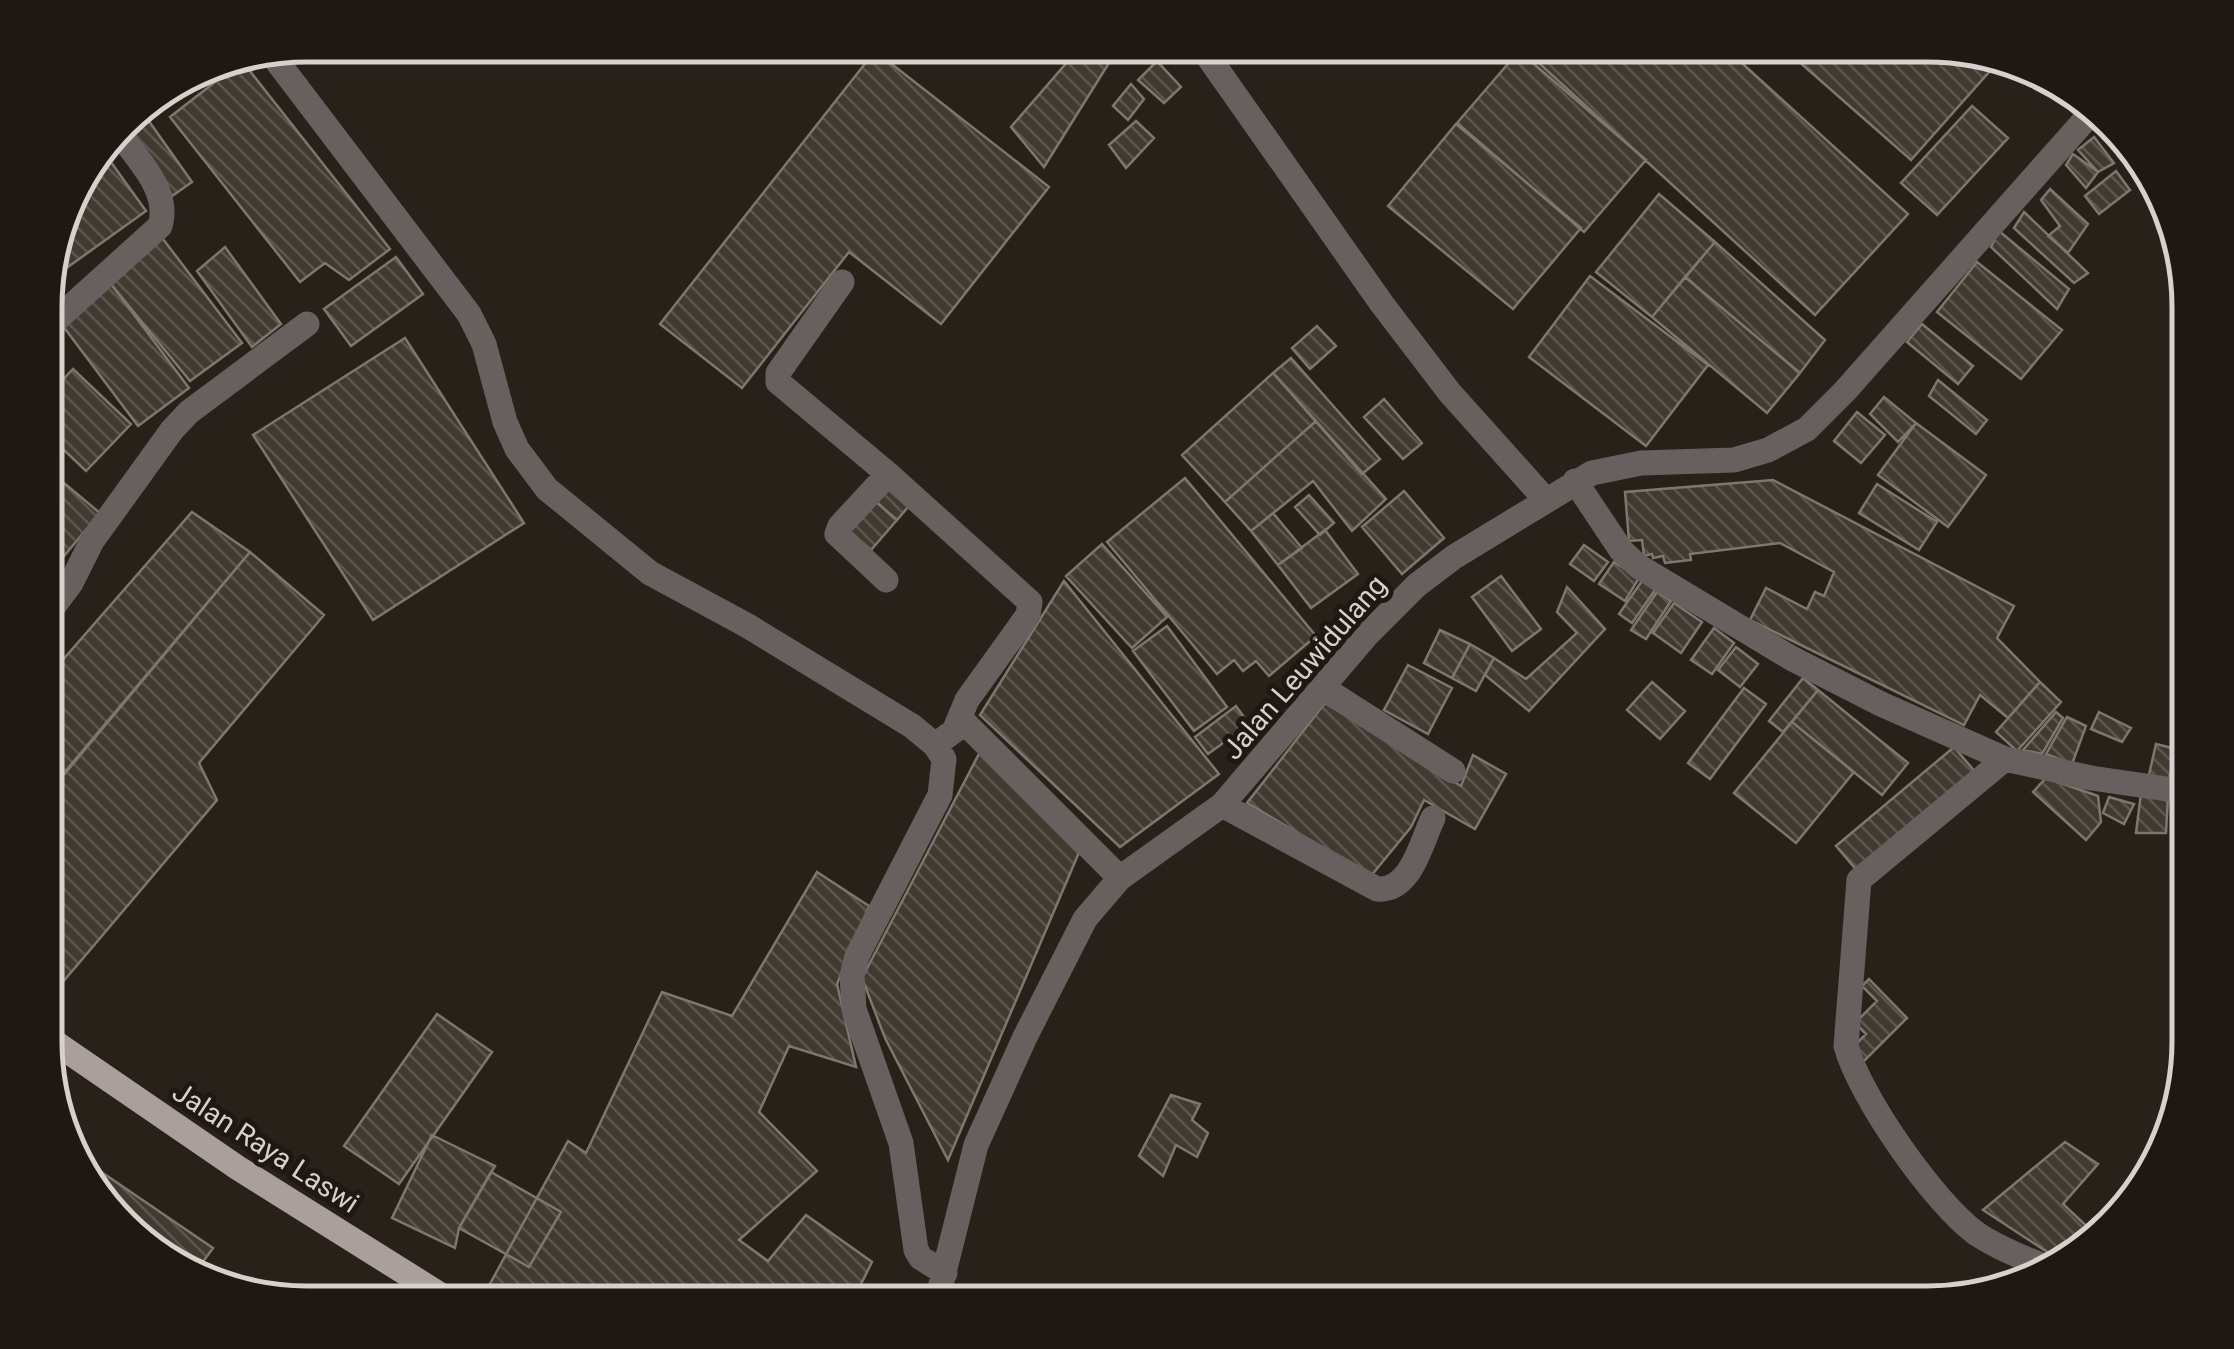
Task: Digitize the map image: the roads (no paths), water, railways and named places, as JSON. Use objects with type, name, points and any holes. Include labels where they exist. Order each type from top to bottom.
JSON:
[{"type":"main road","name":"Jalan Raya Laswi","points":[[63,1048],[238,1168],[426,1286]]},
{"type":"street","points":[[1212,62],[1382,304],[1450,393],[1545,499]]},
{"type":"street","points":[[279,64],[469,314],[484,344],[504,422],[517,450],[547,489],[650,573],[748,626],[912,726],[948,733],[1120,878]]},
{"type":"street","name":"Jalan Leuwidulang","points":[[935,1286],[934,1266],[992,1109],[1024,1036],[1098,900],[1120,878],[1222,805],[1367,635],[1417,585],[1454,557],[1592,473],[1641,463],[1734,460],[1768,450],[1807,429],[1845,392],[2084,120]]},
{"type":"street","points":[[62,314],[160,226],[163,200],[126,144]]},
{"type":"street","points":[[842,282],[778,373],[778,382],[888,474],[1030,602],[1028,615],[966,700],[948,733],[940,795],[857,956],[851,993],[902,1143],[916,1250],[934,1266]]},
{"type":"street","points":[[62,595],[92,541],[172,430],[190,412],[307,324]]},
{"type":"street","points":[[886,580],[838,534],[840,526],[888,474]]},
{"type":"street","points":[[1575,481],[1622,550],[1638,566],[1791,658],[2005,759],[2091,778],[2171,790]]},
{"type":"street","points":[[1323,688],[1453,771]]},
{"type":"street","points":[[2005,759],[1858,880],[1846,1046],[1852,1066],[1911,1163],[1949,1208],[1978,1234],[2035,1261]]},
{"type":"street","points":[[1222,805],[1377,889],[1389,890],[1406,876],[1432,818]]}]
